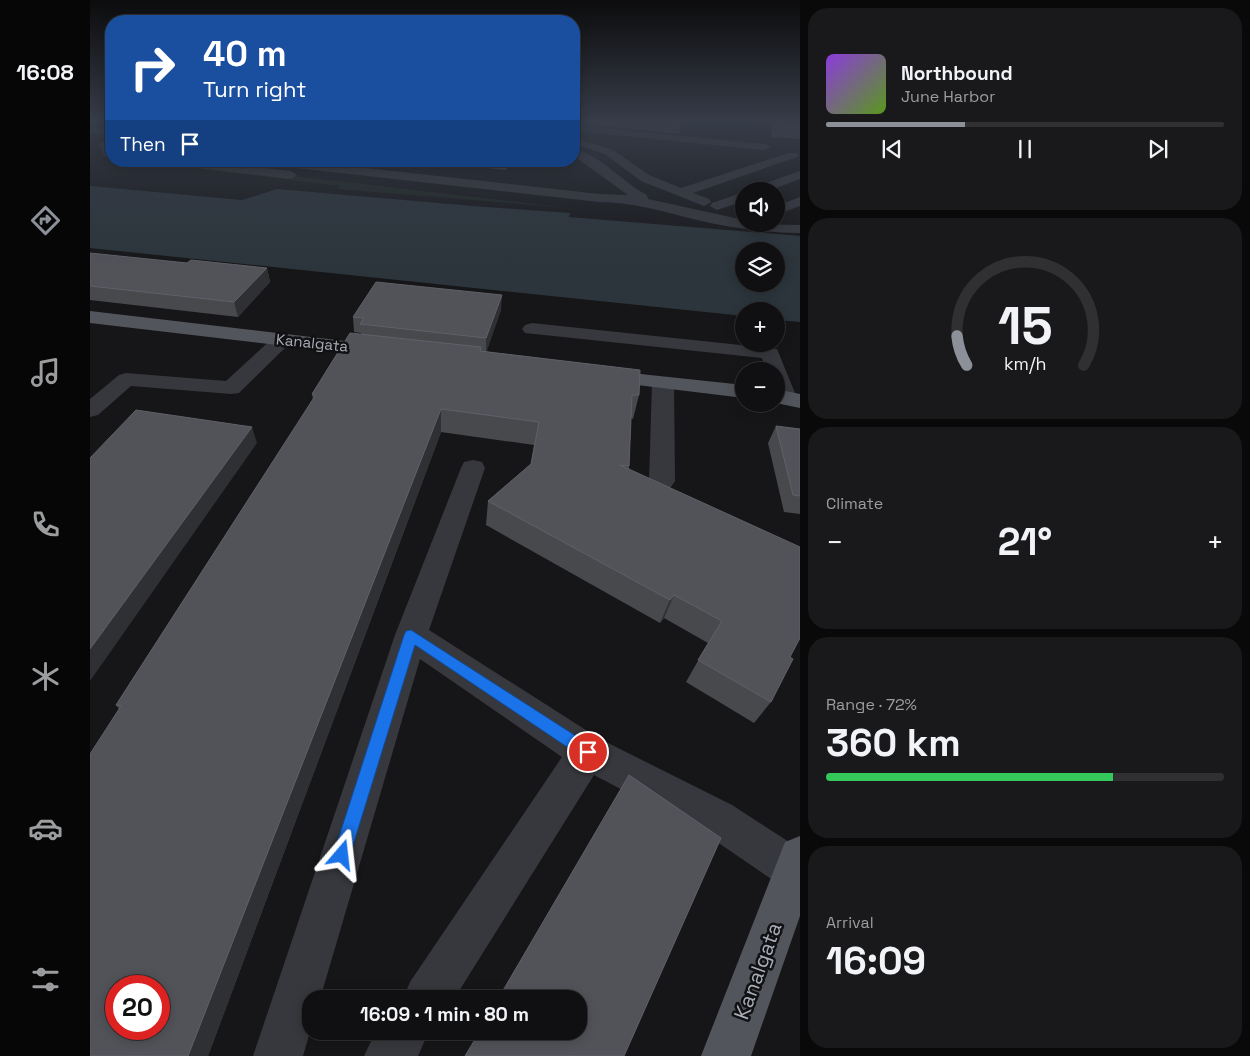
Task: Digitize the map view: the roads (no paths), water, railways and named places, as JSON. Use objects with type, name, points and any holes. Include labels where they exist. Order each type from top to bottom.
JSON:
[{"type":"main road","name":"Kanalgata","points":[[90,318],[399,353]]},
{"type":"main road","points":[[584,374],[735,391]]},
{"type":"main road","name":"Kanalgata","points":[[726,1056],[798,864]]},
{"type":"lane","points":[[237,168],[594,209],[635,182]]},
{"type":"lane","points":[[256,168],[595,207],[635,182]]},
{"type":"lane","points":[[276,168],[596,205],[635,182]]},
{"type":"lane","points":[[296,168],[597,202],[635,182]]},
{"type":"lane","points":[[315,168],[598,200],[635,182]]},
{"type":"lane","points":[[334,168],[599,198],[635,182]]},
{"type":"lane","points":[[392,168],[424,171]]},
{"type":"lane","points":[[398,168],[602,191],[635,182],[715,168]]},
{"type":"lane","points":[[404,168],[424,171]]},
{"type":"lane","points":[[409,168],[635,182]]},
{"type":"lane","points":[[464,168],[635,182]]},
{"type":"lane","points":[[593,168],[607,180],[635,182]]},
{"type":"lane","points":[[606,168],[635,182],[735,211]]},
{"type":"lane","points":[[619,168],[635,182],[637,199],[726,222],[773,229],[800,229]]},
{"type":"lane","points":[[629,168],[641,198],[664,207]]},
{"type":"lane","points":[[781,182],[800,175]]},
{"type":"lane","points":[[717,206],[735,199]]},
{"type":"lane","points":[[785,208],[800,202]]},
{"type":"lane","points":[[785,219],[800,220]]},
{"type":"lane","points":[[532,329],[770,353],[773,362]]},
{"type":"lane","points":[[90,410],[126,379],[231,388],[282,340]]},
{"type":"lane","points":[[785,370],[800,372]]},
{"type":"lane","points":[[662,481],[663,383]]},
{"type":"lane","points":[[278,1056],[411,635],[473,468]]},
{"type":"lane","points":[[411,635],[588,752],[718,819],[798,864]]},
{"type":"lane","points":[[433,990],[588,752]]},
{"type":"lane","points":[[389,1056],[399,1040]]}]
